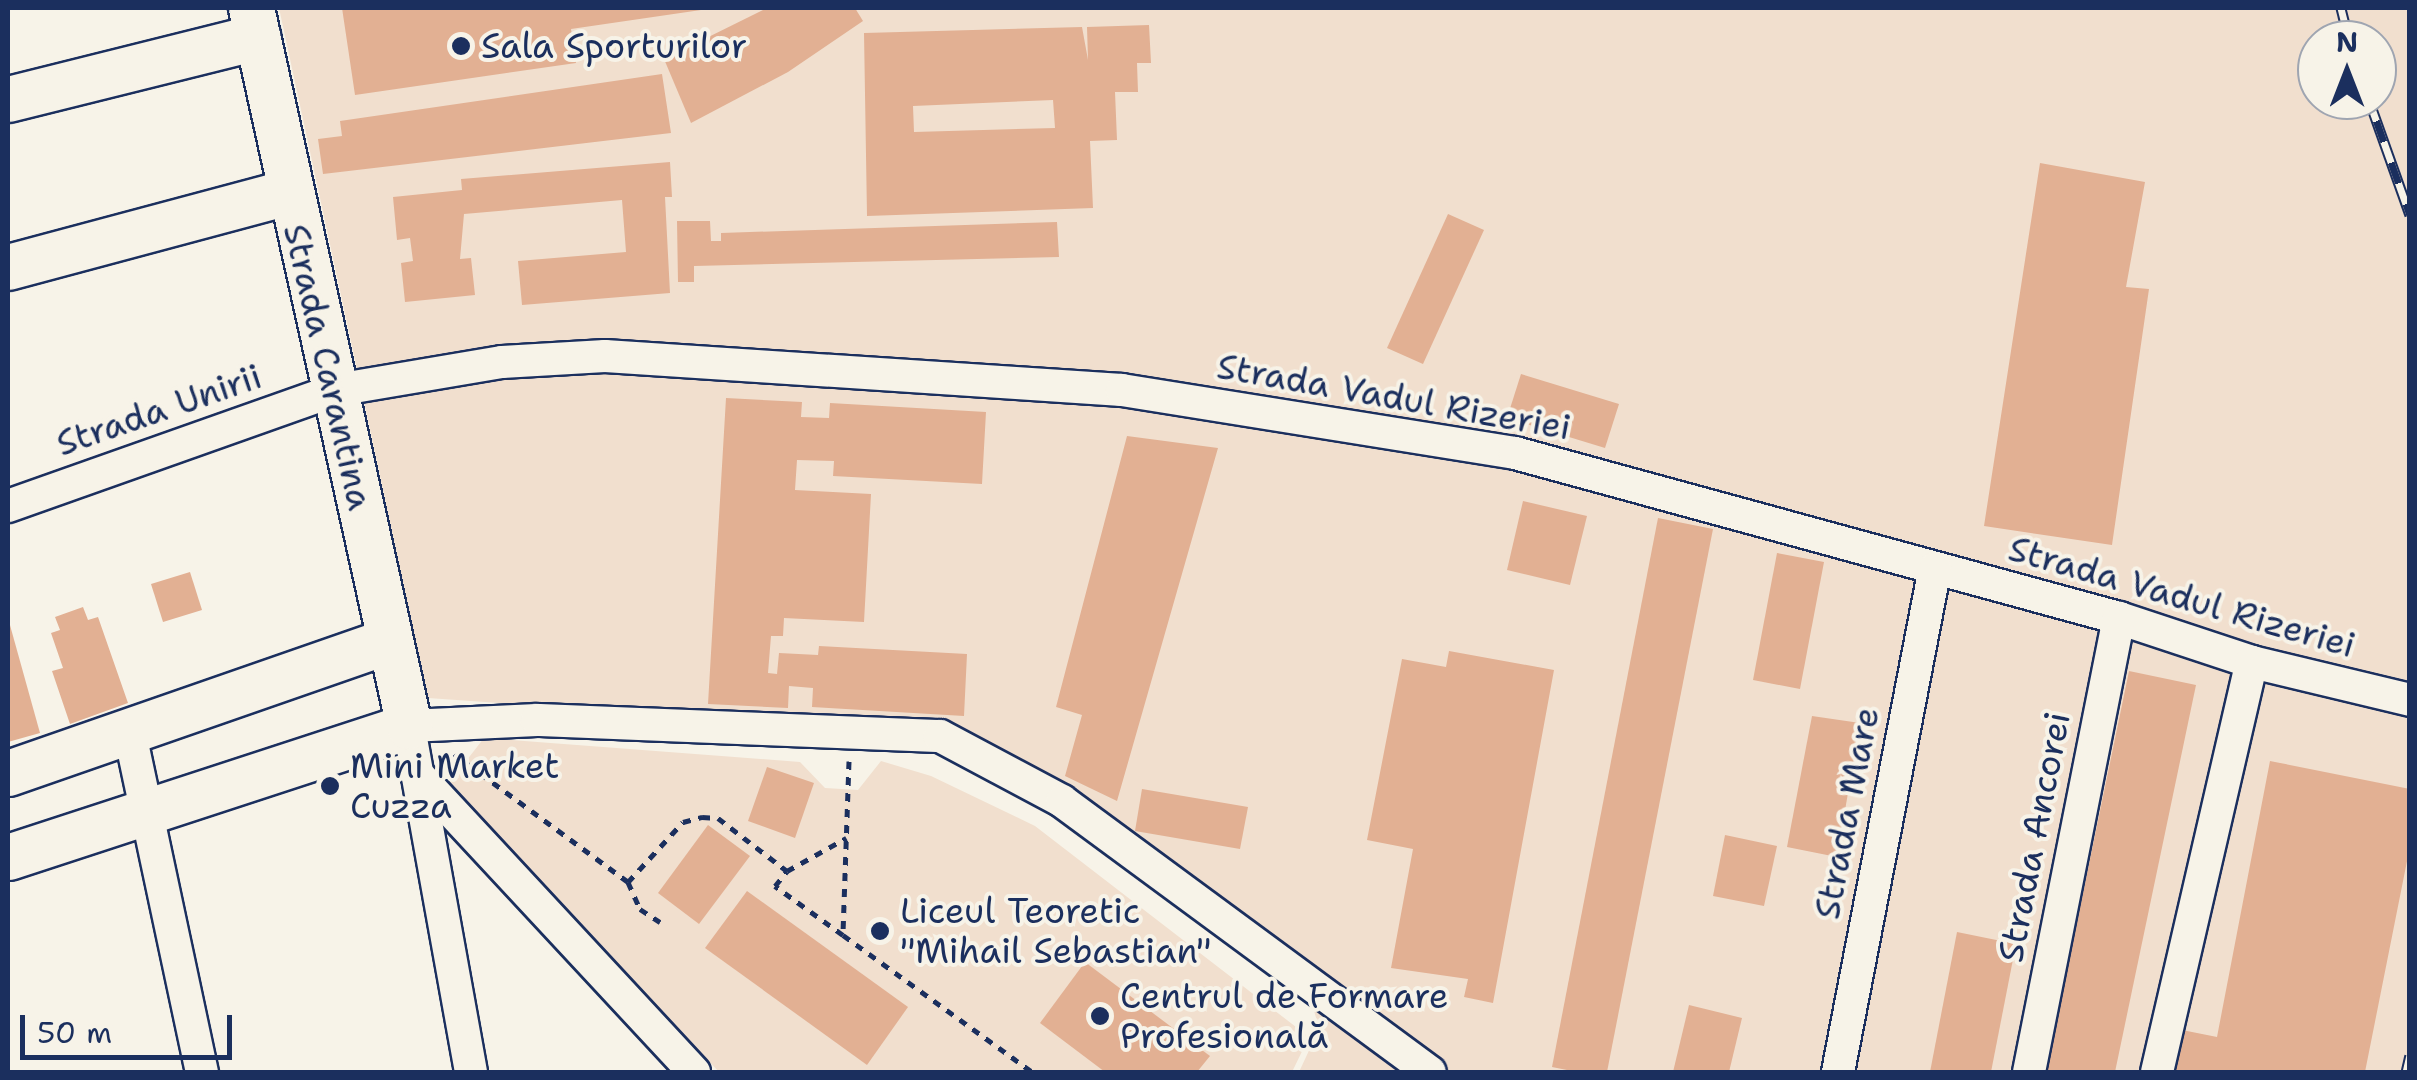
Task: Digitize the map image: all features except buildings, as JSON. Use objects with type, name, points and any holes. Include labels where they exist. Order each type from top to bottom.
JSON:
[{"type":"main road","points":[[8,99],[254,22]]},
{"type":"main road","name":"Strada Carantina","points":[[254,22],[287,192],[336,390],[409,726]]},
{"type":"main road","points":[[8,266],[287,192]]},
{"type":"main road","points":[[8,772],[390,640]]},
{"type":"main road","points":[[8,856],[409,726]]},
{"type":"street","name":"Strada Vadul Rizeriei","points":[[336,390],[502,362],[605,356],[1122,390],[1515,453],[2119,618],[2252,662],[2410,700]]},
{"type":"street","name":"Strada Unirii","points":[[8,506],[336,390]]},
{"type":"street","name":"Strada Mare","points":[[1838,1072],[1935,568]]},
{"type":"street","name":"Strada Ancorei","points":[[2029,1072],[2119,618]]},
{"type":"street","points":[[2157,1072],[2252,662]]},
{"type":"street","points":[[471,1072],[409,726],[536,720],[940,736],[1062,801],[1430,1072]]},
{"type":"street","points":[[129,729],[152,812],[202,1072]]},
{"type":"street","points":[[418,774],[694,1072]]},
{"type":"path","points":[[409,726],[628,882],[640,910],[660,922]]},
{"type":"path","points":[[843,935],[850,733]]},
{"type":"path","points":[[628,882],[683,822],[702,817],[718,818],[787,871]]},
{"type":"path","points":[[846,838],[787,871],[776,886],[1032,1072]]},
{"type":"shaded area","points":[[279,8],[2409,8],[2409,1072],[1299,1072],[1319,1029],[1304,973],[933,734],[428,698]]},
{"type":"shaded area","name":"Liceul Teoretic \"Mihail Sebastian\"","points":[[484,738],[800,762],[825,788],[858,790],[881,761],[931,776],[1035,826],[1309,1037],[1292,1072],[719,1072],[449,783]]},
{"type":"railway","points":[[2341,8],[2344,20]]},
{"type":"railway","points":[[2376,120],[2410,215]]},
{"type":"railway","points":[[2406,1072],[2410,1055]]},
{"type":"place","name":"Sala Sporturilor","points":[[461,46]]},
{"type":"place","name":"Mini Market Cuzza","points":[[330,786]]},
{"type":"place","name":"Liceul Teoretic \"Mihail Sebastian\"","points":[[880,931]]},
{"type":"place","name":"Centrul de Formare Profesională","points":[[1100,1016]]}]
